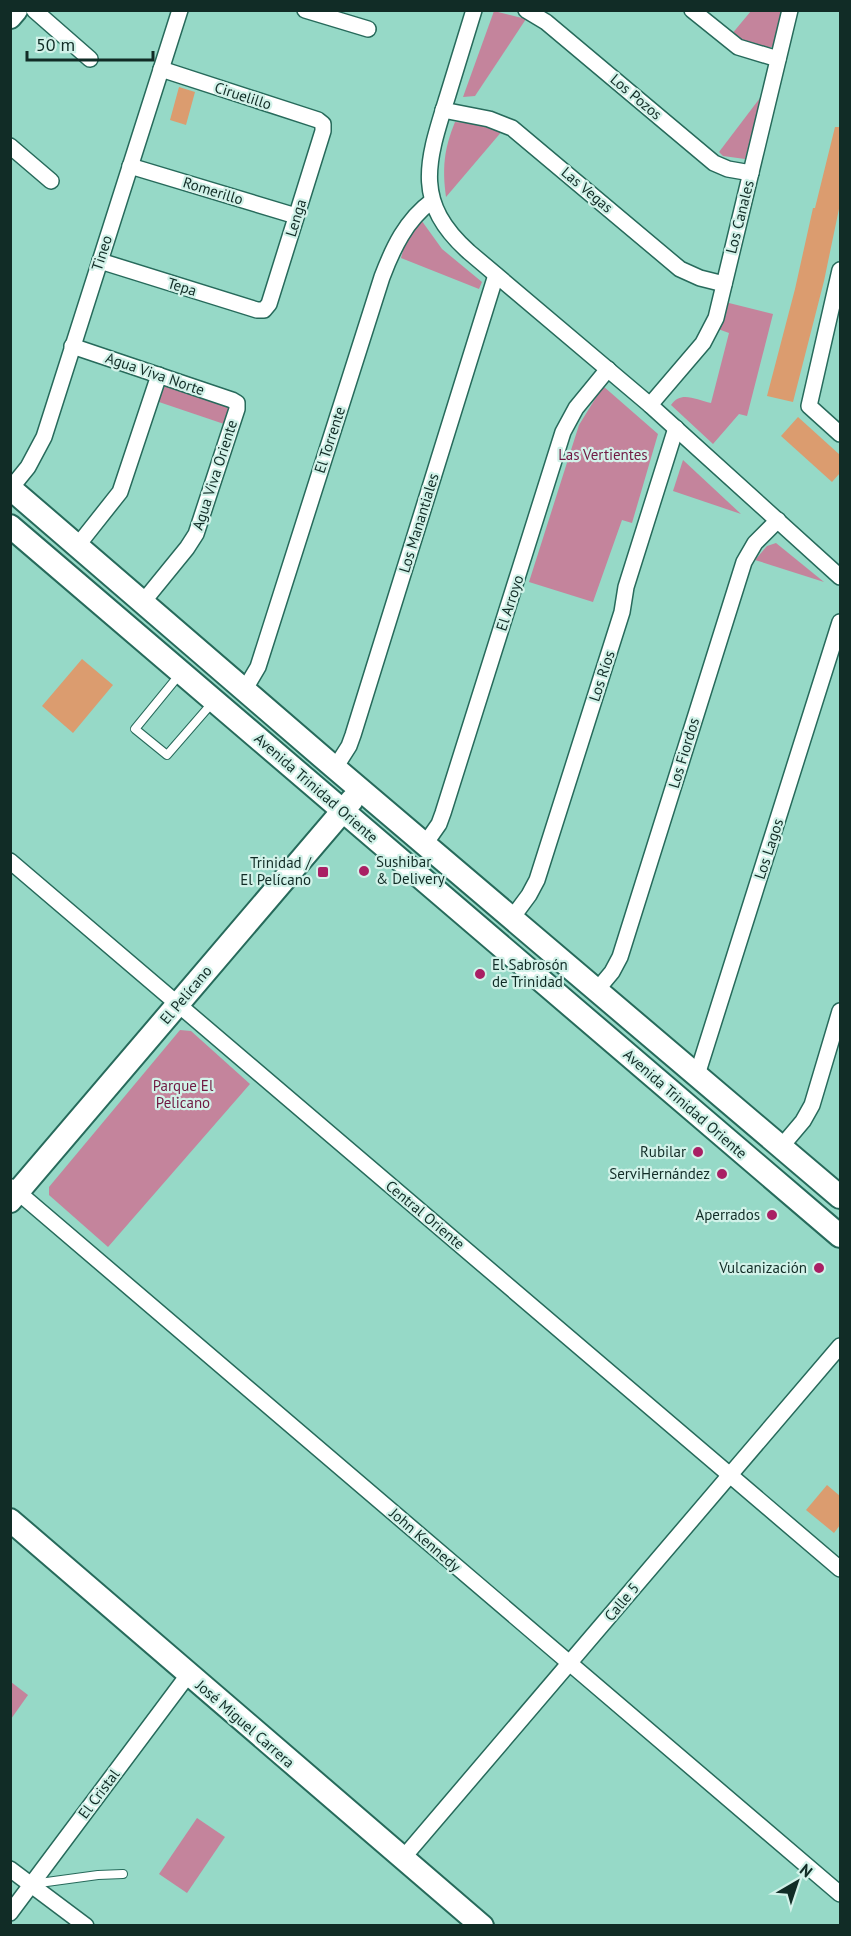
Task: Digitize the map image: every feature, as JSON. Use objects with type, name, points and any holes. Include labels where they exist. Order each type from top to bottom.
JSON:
[{"type":"main road","points":[[10,17],[16,10]]},
{"type":"main road","name":"Avenida Trinidad Oriente","points":[[11,488],[335,768],[840,1197]]},
{"type":"main road","name":"Avenida Trinidad Oriente","points":[[10,526],[840,1236]]},
{"type":"main road","name":"El Pelícano","points":[[13,1193],[361,789]]},
{"type":"main road","name":"José Miguel Carrera","points":[[10,1520],[482,1926]]},
{"type":"street","points":[[34,10],[90,59]]},
{"type":"street","name":"Tineo","points":[[11,488],[28,467],[40,446],[180,10]]},
{"type":"street","points":[[305,10],[351,17],[368,29]]},
{"type":"street","points":[[474,10],[429,157],[429,187],[438,215],[457,241],[650,405],[840,577]]},
{"type":"street","name":"Los Pozos","points":[[526,10],[546,22],[714,163],[728,169],[751,173]]},
{"type":"street","points":[[692,10],[738,47],[778,58]]},
{"type":"street","name":"Los Canales","points":[[650,405],[703,343],[712,329],[790,10]]},
{"type":"street","name":"Ciruelillo","points":[[161,69],[318,120],[323,124]]},
{"type":"street","name":"Las Vegas","points":[[443,110],[489,119],[512,128],[680,269],[700,278],[724,284]]},
{"type":"street","name":"Lenga","points":[[264,310],[269,304],[323,131],[323,124]]},
{"type":"street","points":[[10,146],[51,181]]},
{"type":"street","name":"Romerillo","points":[[130,166],[296,216]]},
{"type":"street","name":"El Torrente","points":[[245,689],[258,667],[382,277],[393,250],[409,223],[432,201]]},
{"type":"street","name":"Tepa","points":[[100,261],[257,310],[264,310]]},
{"type":"street","points":[[840,270],[837,300],[809,406],[840,434]]},
{"type":"street","name":"Los Manantiales","points":[[335,768],[353,735],[496,275]]},
{"type":"street","name":"Agua Viva Norte","points":[[72,346],[232,399],[237,403]]},
{"type":"street","name":"El Arroyo","points":[[425,844],[439,824],[443,813],[563,432],[576,408],[608,369]]},
{"type":"street","points":[[78,545],[120,492],[159,375]]},
{"type":"street","name":"Agua Viva Oriente","points":[[143,602],[196,534],[237,403]]},
{"type":"street","name":"Los Ríos","points":[[512,918],[537,880],[622,612],[626,586],[676,428]]},
{"type":"street","name":"Los Fiordos","points":[[597,990],[612,972],[620,957],[744,562],[755,543],[778,520]]},
{"type":"street","name":"Los Lagos","points":[[698,1075],[840,622]]},
{"type":"street","name":"Central Oriente","points":[[10,861],[840,1569]]},
{"type":"street","points":[[781,1147],[803,1121],[812,1105],[840,1011]]},
{"type":"street","name":"John Kennedy","points":[[13,1193],[840,1894]]},
{"type":"street","name":"Calle 5","points":[[403,1858],[840,1346]]},
{"type":"street","name":"El Cristal","points":[[10,1913],[188,1675]]},
{"type":"street","points":[[10,1869],[86,1926]]},
{"type":"lane","points":[[181,672],[135,729],[167,755],[214,700]]},
{"type":"lane","points":[[32,1884],[123,1874]]},
{"type":"green space","points":[[494,11],[526,19],[475,96],[463,97]]},
{"type":"green space","points":[[751,11],[785,11],[777,45],[758,48],[731,35]]},
{"type":"green space","points":[[763,94],[745,159],[723,156],[719,152]]},
{"type":"green space","points":[[455,122],[480,124],[503,130],[446,197],[445,159],[448,141]]},
{"type":"green space","points":[[419,217],[442,249],[482,282],[479,289],[401,258],[407,236]]},
{"type":"green space","points":[[725,302],[773,314],[747,416],[739,414],[713,444],[671,405],[675,400],[684,397],[711,403],[729,333],[718,329]]},
{"type":"green space","points":[[169,382],[227,402],[231,410],[227,425],[156,401],[162,385]]},
{"type":"green space","name":"Las Vertientes","points":[[603,386],[658,434],[632,523],[622,520],[593,602],[529,582],[579,425]]},
{"type":"green space","points":[[683,460],[741,514],[673,491]]},
{"type":"green space","points":[[776,543],[824,582],[755,560],[767,546]]},
{"type":"green space","name":"Parque El Pelicano","points":[[180,1030],[191,1031],[250,1084],[108,1247],[49,1195],[49,1187]]},
{"type":"green space","points":[[11,1682],[28,1695],[11,1719]]},
{"type":"green space","points":[[197,1818],[225,1837],[187,1893],[159,1874]]},
{"type":"building","points":[[179,87],[195,92],[186,125],[170,120]]},
{"type":"building","points":[[835,127],[840,127],[840,204],[824,281],[793,402],[767,396]]},
{"type":"building","points":[[798,417],[840,455],[840,473],[832,482],[781,436]]},
{"type":"building","points":[[82,659],[113,685],[73,733],[42,706]]},
{"type":"building","points":[[827,1485],[840,1496],[840,1525],[834,1533],[806,1510]]},
{"type":"place","name":"Sushibar & Delivery","points":[[364,871]]},
{"type":"place","name":"Trinidad / El Pelícano","points":[[323,872]]},
{"type":"place","name":"El Sabrosón de Trinidad","points":[[480,974]]},
{"type":"place","name":"Rubilar","points":[[698,1152]]},
{"type":"place","name":"ServiHernández","points":[[722,1174]]},
{"type":"place","name":"Aperrados","points":[[772,1215]]},
{"type":"place","name":"Vulcanización","points":[[819,1268]]}]
